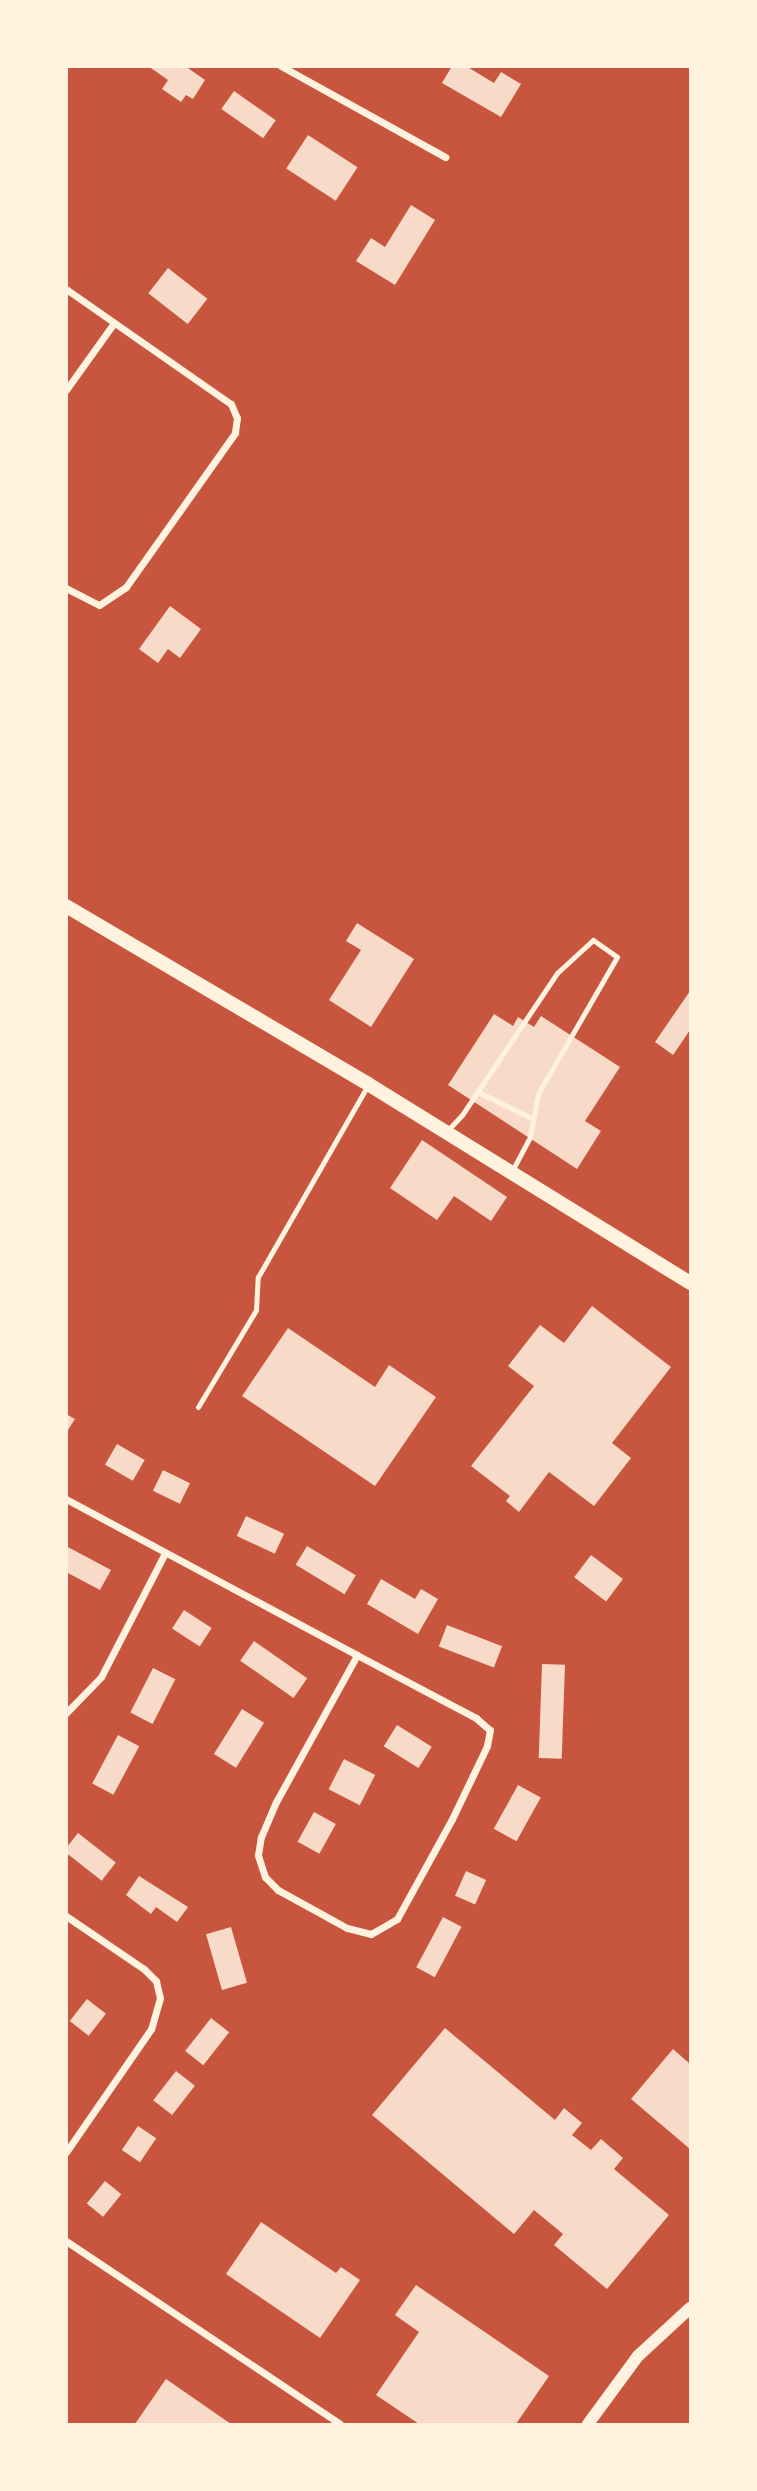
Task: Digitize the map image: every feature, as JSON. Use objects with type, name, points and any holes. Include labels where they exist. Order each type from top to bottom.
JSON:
[{"type":"main road","points":[[66,906],[368,1084],[691,1283]]},
{"type":"street","points":[[281,66],[445,157]]},
{"type":"street","points":[[66,289],[231,404],[237,418],[235,433],[125,587],[99,605],[66,589]]},
{"type":"street","points":[[66,390],[114,323]]},
{"type":"street","points":[[66,1499],[165,1553],[358,1655],[475,1718],[490,1730],[487,1746],[452,1819],[397,1919],[371,1934],[347,1928],[278,1890],[265,1877],[258,1855],[261,1837],[276,1802],[358,1655]]},
{"type":"street","points":[[66,1713],[101,1677],[165,1553]]},
{"type":"street","points":[[66,1916],[144,1969],[156,1982],[160,1998],[151,2029],[66,2152]]},
{"type":"street","points":[[66,2241],[340,2424]]},
{"type":"street","points":[[588,2424],[638,2356],[691,2308]]},
{"type":"lane","points":[[446,1132],[478,1092],[557,973],[593,940],[617,957],[538,1094],[530,1138],[510,1172]]},
{"type":"lane","points":[[198,1407],[256,1310],[258,1277],[368,1084]]},
{"type":"lane","points":[[478,1092],[533,1119]]},
{"type":"building","points":[[148,66],[185,66],[205,80],[193,99],[186,95],[181,102],[162,89],[168,80]]},
{"type":"building","points":[[452,66],[466,66],[494,83],[501,72],[521,84],[501,117],[442,83]]},
{"type":"building","points":[[234,91],[276,120],[263,138],[221,109]]},
{"type":"building","points":[[308,135],[357,167],[336,201],[286,169]]},
{"type":"building","points":[[411,205],[435,220],[395,285],[356,261],[371,238],[385,247]]},
{"type":"building","points":[[168,268],[207,299],[188,324],[148,293]]},
{"type":"building","points":[[170,606],[201,629],[180,658],[168,649],[158,663],[139,649]]},
{"type":"building","points":[[357,923],[414,959],[371,1027],[329,1000],[361,950],[346,941]]},
{"type":"building","points":[[690,991],[690,1030],[673,1055],[655,1042]]},
{"type":"building","points":[[494,1014],[513,1026],[518,1017],[534,1027],[541,1016],[620,1067],[585,1121],[601,1131],[577,1169],[448,1085]]},
{"type":"building","points":[[422,1140],[507,1197],[491,1221],[454,1196],[437,1220],[390,1188]]},
{"type":"building","points":[[592,1306],[671,1367],[612,1443],[631,1458],[594,1506],[549,1472],[519,1512],[506,1501],[510,1496],[471,1466],[534,1386],[508,1366],[540,1325],[564,1343]]},
{"type":"building","points":[[288,1328],[375,1387],[389,1365],[436,1397],[375,1486],[242,1396]]},
{"type":"building","points":[[66,1414],[75,1419],[66,1433]]},
{"type":"building","points":[[117,1444],[145,1460],[133,1481],[105,1465]]},
{"type":"building","points":[[163,1470],[190,1483],[180,1504],[153,1491]]},
{"type":"building","points":[[246,1516],[284,1534],[275,1554],[237,1536]]},
{"type":"building","points":[[66,1546],[111,1570],[100,1590],[66,1572]]},
{"type":"building","points":[[307,1546],[356,1575],[345,1594],[296,1565]]},
{"type":"building","points":[[591,1555],[623,1579],[606,1601],[574,1577]]},
{"type":"building","points":[[381,1579],[415,1599],[421,1589],[438,1599],[418,1634],[367,1604]]},
{"type":"building","points":[[184,1610],[212,1628],[200,1646],[172,1628]]},
{"type":"building","points":[[447,1625],[502,1646],[494,1668],[439,1646]]},
{"type":"building","points":[[254,1641],[307,1678],[293,1698],[240,1661]]},
{"type":"building","points":[[542,1664],[565,1665],[562,1759],[539,1758]]},
{"type":"building","points":[[153,1668],[175,1679],[153,1724],[130,1713]]},
{"type":"building","points":[[242,1709],[264,1723],[236,1768],[214,1754]]},
{"type":"building","points":[[397,1725],[432,1747],[419,1768],[384,1746]]},
{"type":"building","points":[[118,1735],[139,1746],[113,1795],[92,1784]]},
{"type":"building","points":[[344,1759],[375,1775],[360,1805],[329,1789]]},
{"type":"building","points":[[518,1785],[541,1798],[516,1841],[494,1829]]},
{"type":"building","points":[[314,1812],[336,1824],[319,1854],[298,1842]]},
{"type":"building","points":[[78,1833],[116,1863],[102,1881],[66,1853],[66,1848]]},
{"type":"building","points":[[466,1871],[486,1880],[475,1905],[455,1896]]},
{"type":"building","points":[[139,1876],[188,1907],[177,1922],[156,1907],[151,1914],[126,1895]]},
{"type":"building","points":[[443,1917],[462,1927],[435,1977],[416,1967]]},
{"type":"building","points":[[231,1927],[247,1983],[222,1990],[206,1934]]},
{"type":"building","points":[[87,1999],[106,2014],[89,2036],[70,2021]]},
{"type":"building","points":[[211,2018],[229,2032],[203,2065],[185,2051]]},
{"type":"building","points":[[445,2028],[555,2120],[564,2108],[582,2123],[572,2135],[591,2150],[601,2139],[623,2158],[614,2169],[669,2215],[607,2289],[554,2245],[563,2234],[534,2210],[514,2234],[372,2115]]},
{"type":"building","points":[[673,2049],[690,2064],[690,2149],[631,2099]]},
{"type":"building","points":[[176,2071],[195,2086],[172,2115],[153,2100]]},
{"type":"building","points":[[138,2126],[156,2138],[140,2162],[122,2150]]},
{"type":"building","points":[[105,2181],[121,2194],[103,2217],[87,2204]]},
{"type":"building","points":[[261,2222],[336,2273],[341,2267],[360,2280],[320,2338],[226,2274]]},
{"type":"building","points":[[416,2285],[549,2376],[516,2424],[419,2424],[376,2395],[419,2332],[395,2315]]},
{"type":"building","points":[[166,2379],[231,2424],[135,2424]]}]
